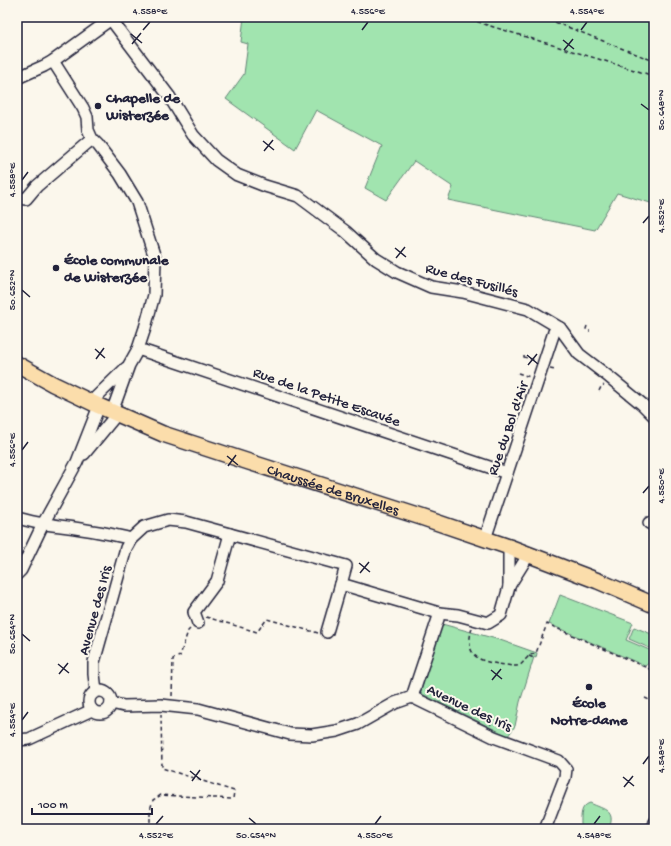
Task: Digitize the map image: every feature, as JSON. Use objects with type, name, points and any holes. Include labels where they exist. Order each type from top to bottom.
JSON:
[{"type":"main road","name":"Chaussée de Bruxelles","points":[[17,364],[53,384],[163,434],[509,547],[598,581],[654,605]]},
{"type":"street","points":[[17,78],[52,61],[110,18]]},
{"type":"street","name":"Rue des Fusillés","points":[[110,18],[169,96],[193,135],[216,160],[237,175],[265,186],[298,196],[345,231],[376,259],[397,272],[431,286],[463,292],[528,309],[560,328],[579,354],[642,404],[654,416]]},
{"type":"street","points":[[17,574],[22,570],[43,524],[138,348],[154,295],[154,258],[137,202],[120,174],[92,139],[88,130],[87,117],[83,108],[52,61]]},
{"type":"street","points":[[22,198],[92,139]]},
{"type":"street","name":"Rue du Bol d'Air","points":[[485,539],[554,332],[560,328]]},
{"type":"street","name":"Rue de la Petite Escavée","points":[[138,348],[507,473]]},
{"type":"street","points":[[77,462],[129,365]]},
{"type":"street","points":[[17,518],[43,524],[116,535],[131,539]]},
{"type":"street","name":"Avenue des Iris","points":[[96,691],[94,662],[126,548],[131,539],[144,527],[168,520],[186,522],[346,566],[341,584]]},
{"type":"street","points":[[198,623],[194,612],[217,582],[230,534]]},
{"type":"street","points":[[509,547],[509,587]]},
{"type":"street","points":[[328,632],[341,584],[439,613],[458,615],[488,623],[501,615],[509,587],[529,554]]},
{"type":"street","points":[[412,697],[439,613]]},
{"type":"street","points":[[101,690],[108,693],[111,703],[109,708],[104,712],[99,713],[92,710],[88,702],[93,693],[101,690]]},
{"type":"street","name":"Avenue des Iris","points":[[111,703],[124,706],[166,705],[198,708],[290,734],[312,735],[337,731],[358,724],[395,704],[412,697],[494,736],[559,761],[566,769],[565,778],[545,829]]},
{"type":"street","points":[[17,740],[29,739],[92,710]]},
{"type":"street","points":[[652,829],[654,822]]},
{"type":"path","points":[[464,17],[495,28],[654,76]]},
{"type":"path","points":[[542,17],[654,61]]},
{"type":"path","points":[[587,326],[586,328],[590,332]]},
{"type":"path","points":[[524,356],[544,364]]},
{"type":"path","points":[[518,373],[530,377],[528,382]]},
{"type":"path","points":[[150,829],[150,810],[153,800],[161,795],[233,799],[234,791],[162,768],[166,705],[173,659],[180,656],[188,631],[206,616],[257,632],[268,619],[317,633],[328,632]]},
{"type":"path","points":[[474,620],[469,645],[473,654],[480,660],[513,666],[522,664],[528,656],[536,653],[547,624],[654,672]]},
{"type":"path","points":[[528,656],[534,658]]},
{"type":"path","points":[[645,698],[654,702]]},
{"type":"green space","points":[[244,17],[654,17],[654,204],[617,193],[595,230],[448,200],[453,187],[414,161],[386,200],[365,188],[382,146],[316,110],[295,149],[226,99],[244,74],[248,44],[241,42]]},
{"type":"green space","points":[[560,595],[633,623],[626,640],[654,652],[650,662],[645,666],[549,624]]},
{"type":"green space","points":[[442,624],[500,640],[537,653],[536,658],[534,657],[520,702],[515,726],[508,736],[420,693]]},
{"type":"green space","points":[[634,627],[654,635],[654,650],[629,639]]},
{"type":"green space","points":[[590,803],[604,809],[610,814],[611,823],[609,829],[585,829],[581,825],[581,815],[584,806]]},
{"type":"place","name":"Chapelle de Wisterzée","points":[[98,106]]},
{"type":"place","name":"École communale de Wisterzée","points":[[56,268]]},
{"type":"place","name":"École Notre-dame","points":[[589,687]]}]
